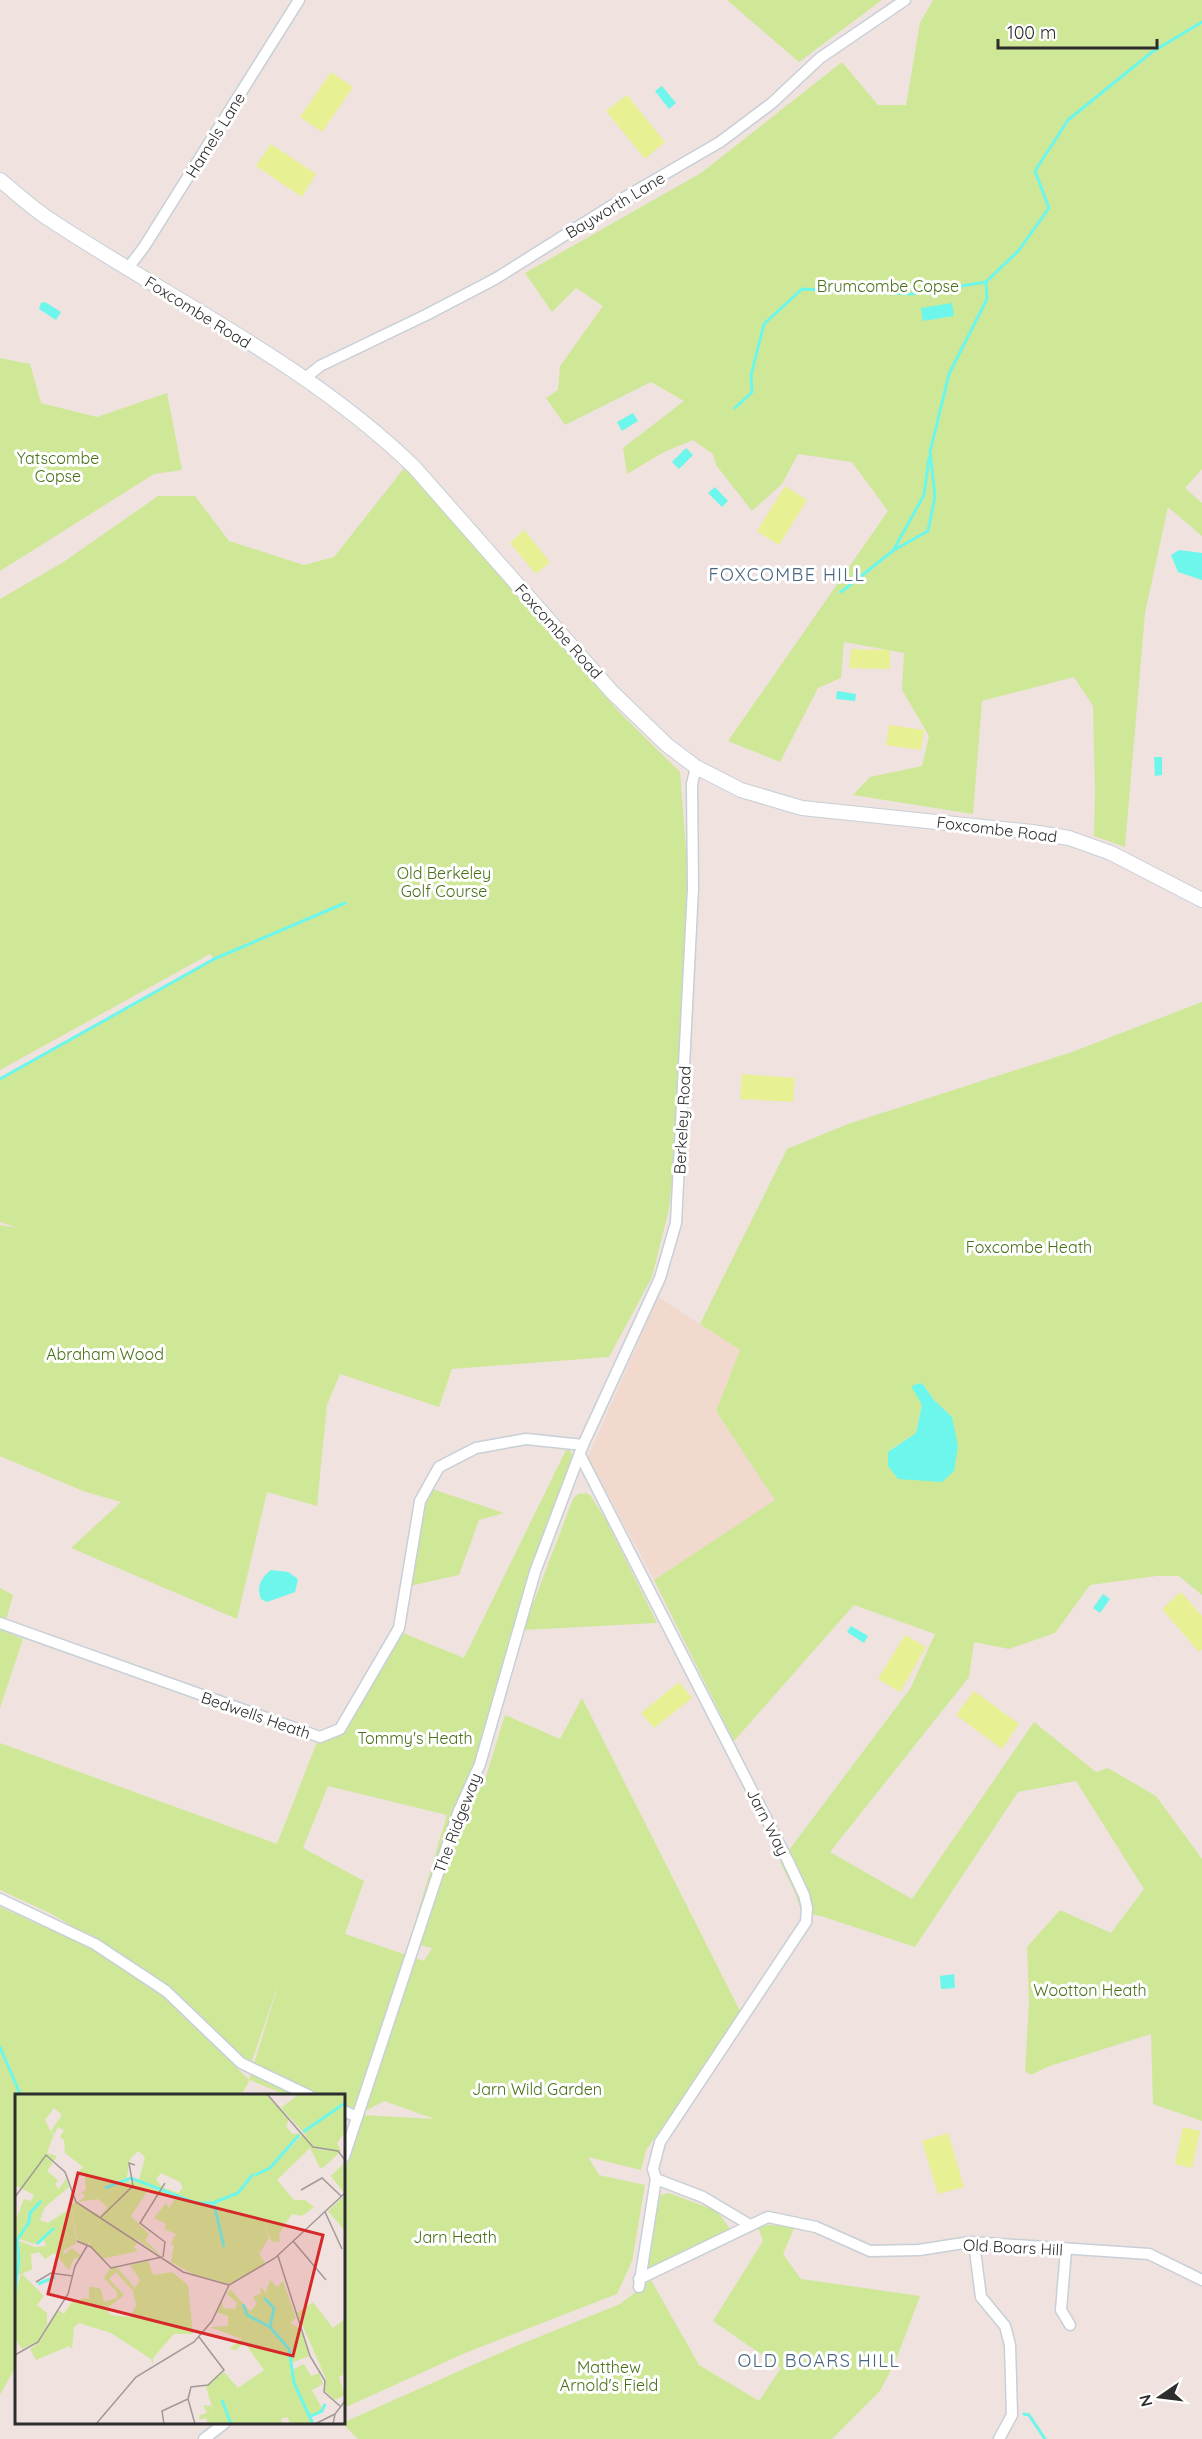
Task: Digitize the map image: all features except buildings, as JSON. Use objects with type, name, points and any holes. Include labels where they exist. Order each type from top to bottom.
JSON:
[{"type":"street","name":"Hamels Lane","points":[[128,268],[144,247],[299,0]]},
{"type":"street","name":"Bayworth Lane","points":[[304,379],[320,366],[495,279],[627,196],[720,142],[772,103],[820,58],[905,0]]},
{"type":"street","name":"Foxcombe Road","points":[[0,180],[44,216],[304,379],[362,421],[414,467],[612,692],[667,746],[696,767],[741,790],[802,808],[1070,838],[1111,853],[1202,900]]},
{"type":"street","name":"Berkeley Road","points":[[581,1450],[660,1278],[676,1223],[693,900],[692,784],[696,767]]},
{"type":"street","name":"Bedwells Heath","points":[[0,1623],[320,1737],[340,1729],[399,1628],[420,1501],[439,1467],[476,1448],[526,1439],[581,1450]]},
{"type":"street","name":"The Ridgeway","points":[[345,2154],[458,1813],[480,1764],[535,1572],[581,1450]]},
{"type":"street","name":"Jarn Way","points":[[581,1450],[788,1861],[807,1908],[806,1922],[660,2142],[653,2169],[656,2179],[639,2283]]},
{"type":"street","points":[[0,1899],[94,1944],[166,1990],[241,2063],[306,2094]]},
{"type":"street","points":[[345,2111],[357,2117]]},
{"type":"street","points":[[656,2179],[703,2197],[750,2225]]},
{"type":"street","name":"Old Boars Hill","points":[[639,2283],[768,2217],[806,2224],[870,2251],[919,2250],[974,2243],[1149,2254],[1202,2280]]},
{"type":"street","points":[[974,2243],[981,2297],[1005,2326],[1010,2345],[1012,2415],[999,2439]]},
{"type":"street","points":[[1066,2250],[1060,2310],[1071,2325]]},
{"type":"street","points":[[204,2439],[223,2424]]},
{"type":"shaded area","points":[[658,1297],[740,1350],[716,1411],[776,1500],[654,1580],[588,1457]]},
{"type":"green space","points":[[727,0],[882,0],[799,62]]},
{"type":"green space","name":"Brumcombe Copse","points":[[933,0],[1202,0],[1202,469],[1185,488],[1202,503],[1202,536],[1168,507],[1145,613],[1125,847],[1094,836],[1093,706],[1074,677],[982,701],[973,814],[853,795],[870,777],[922,766],[929,736],[902,690],[904,653],[844,642],[841,678],[818,688],[780,762],[728,741],[888,511],[852,462],[798,454],[782,484],[752,511],[716,465],[713,454],[693,440],[664,452],[627,474],[623,448],[684,401],[651,382],[565,425],[546,398],[558,390],[560,366],[603,306],[576,288],[552,312],[525,273],[701,173],[842,62],[878,105],[906,105],[920,23]]},
{"type":"green space","points":[[331,72],[353,87],[322,132],[300,117]]},
{"type":"green space","points":[[627,95],[665,142],[645,159],[606,111]]},
{"type":"green space","points":[[271,144],[316,174],[302,197],[256,166]]},
{"type":"green space","name":"Yatscombe Copse","points":[[0,358],[30,364],[41,403],[97,417],[167,393],[182,470],[154,474],[0,571]]},
{"type":"green space","name":"Old Berkeley Golf Course","points":[[405,467],[618,711],[680,772],[689,887],[678,1130],[669,1209],[652,1277],[609,1357],[452,1369],[439,1407],[340,1374],[327,1405],[317,1506],[267,1492],[237,1619],[71,1548],[121,1502],[83,1491],[0,1456],[0,1225],[18,1228],[0,1222],[0,1079],[214,959],[210,954],[0,1070],[0,599],[62,563],[158,496],[195,496],[229,541],[304,565],[334,557]]},
{"type":"green space","points":[[785,486],[807,500],[779,545],[757,531]]},
{"type":"green space","points":[[524,530],[550,562],[536,574],[510,543]]},
{"type":"green space","points":[[851,649],[890,650],[890,669],[849,668]]},
{"type":"green space","points":[[889,725],[924,730],[921,750],[886,745]]},
{"type":"green space","name":"Foxcombe Heath","points":[[1202,1002],[1202,1595],[1179,1576],[1157,1576],[1090,1585],[1055,1633],[1009,1649],[974,1642],[969,1677],[830,1852],[912,1899],[1034,1722],[1096,1772],[1108,1768],[1156,1796],[1202,1859],[1202,2121],[1153,2104],[1151,2034],[1047,2067],[1031,2075],[1025,2071],[1029,2002],[1027,1947],[1060,1910],[1111,1933],[1144,1889],[1076,1781],[1018,1792],[915,1947],[821,1916],[802,1913],[780,1862],[910,1689],[935,1634],[854,1605],[734,1741],[654,1580],[775,1500],[716,1411],[740,1350],[700,1324],[787,1149],[848,1124],[1072,1052]],"holes":[[[922,1383],[934,1400],[952,1417],[888,1451],[916,1433],[922,1405]]]},
{"type":"green space","points":[[742,1074],[795,1078],[793,1102],[740,1099]]},
{"type":"green space","points":[[567,1448],[574,1456],[529,1576],[476,1758],[468,1777],[490,1787],[484,1783],[505,1715],[560,1739],[582,1698],[740,2011],[646,2150],[641,2170],[588,2157],[599,2175],[645,2185],[632,2261],[617,2294],[465,2353],[345,2408],[345,2172],[362,2115],[435,2119],[384,2101],[347,2121],[345,2120],[345,2094],[284,2094],[250,2080],[242,2094],[15,2094],[15,2368],[0,2395],[0,1907],[100,1952],[163,1994],[249,2080],[281,1976],[251,2064],[242,2060],[173,1990],[134,1963],[50,1913],[0,1890],[0,1743],[277,1844],[317,1742],[339,1736],[346,1729],[403,1633],[464,1658]],"holes":[[[328,1786],[447,1815],[409,1942],[432,1948],[424,1961],[345,1934],[364,1881],[303,1848]]]},
{"type":"green space","points":[[432,1489],[504,1513],[479,1520],[459,1575],[410,1586],[420,1521]]},
{"type":"green space","points":[[578,1494],[590,1495],[606,1520],[657,1623],[523,1630],[573,1499]]},
{"type":"green space","points":[[0,1588],[13,1595],[3,1631],[23,1639],[0,1708]]},
{"type":"green space","points":[[1181,1592],[1202,1616],[1202,1649],[1199,1652],[1162,1609]]},
{"type":"green space","points":[[905,1635],[926,1647],[900,1692],[878,1679]]},
{"type":"green space","points":[[679,1682],[692,1698],[654,1728],[641,1713]]},
{"type":"green space","points":[[974,1691],[1019,1724],[1002,1749],[956,1715]]},
{"type":"green space","points":[[1183,2127],[1200,2131],[1192,2168],[1175,2164]]},
{"type":"green space","points":[[948,2133],[964,2187],[938,2194],[922,2141]]},
{"type":"green space","points":[[669,2193],[717,2211],[730,2229],[728,2233],[650,2268],[643,2265],[660,2195]]},
{"type":"green space","name":"Matthew Arnold's Field","points":[[795,2226],[783,2254],[801,2279],[920,2296],[896,2360],[880,2391],[832,2439],[358,2439],[343,2424],[509,2349],[620,2304],[651,2280],[699,2365],[759,2401],[781,2368],[713,2321],[763,2241],[758,2227]]},
{"type":"water","points":[[662,86],[676,103],[669,109],[655,91]]},
{"type":"water","points":[[45,302],[61,312],[56,320],[39,309],[41,303]]},
{"type":"water","points":[[952,303],[954,316],[923,321],[921,308]]},
{"type":"water","points":[[633,413],[638,421],[622,431],[617,422]]},
{"type":"water","points":[[686,448],[693,455],[679,469],[672,462]]},
{"type":"water","points":[[715,487],[728,501],[722,507],[708,493]]},
{"type":"water","points":[[1179,550],[1202,553],[1202,580],[1178,572],[1171,555]]},
{"type":"water","points":[[837,691],[856,694],[855,701],[836,699]]},
{"type":"water","points":[[1154,757],[1162,757],[1162,775],[1155,776]]},
{"type":"water","points":[[922,1383],[934,1400],[952,1417],[958,1446],[954,1471],[942,1482],[898,1479],[888,1466],[888,1452],[916,1433],[922,1405],[911,1386]]},
{"type":"water","points":[[271,1570],[288,1572],[298,1579],[295,1592],[267,1602],[261,1599],[260,1583]]},
{"type":"water","points":[[1103,1594],[1110,1599],[1100,1613],[1093,1608]]},
{"type":"water","points":[[851,1626],[868,1636],[864,1643],[847,1632]]},
{"type":"water","points":[[954,1974],[955,1988],[941,1989],[940,1976]]},
{"type":"waterway","points":[[735,408],[752,392],[751,375],[764,324],[802,289],[911,294],[986,282],[1019,250],[1049,208],[1035,171],[1068,120],[1152,52],[1202,22]]},
{"type":"waterway","points":[[841,592],[894,550],[928,531],[935,496],[930,452],[949,374],[987,299],[986,282]]},
{"type":"waterway","points":[[894,549],[924,495],[929,458]]},
{"type":"waterway","points":[[0,1079],[214,959],[345,903]]},
{"type":"waterway","points":[[0,2047],[20,2094]]},
{"type":"waterway","points":[[1024,2414],[1029,2415],[1045,2439]]},
{"type":"district","name":"FOXCOMBE HILL","points":[[787,574]]},
{"type":"district","name":"OLD BOARS HILL","points":[[819,2360]]},
{"type":"park label","name":"Abraham Wood","points":[[105,1354]]},
{"type":"park label","name":"Tommy's Heath","points":[[415,1738]]},
{"type":"park label","name":"Wootton Heath","points":[[1090,1990]]},
{"type":"park label","name":"Jarn Wild Garden","points":[[537,2089]]},
{"type":"park label","name":"Jarn Heath","points":[[455,2237]]}]
